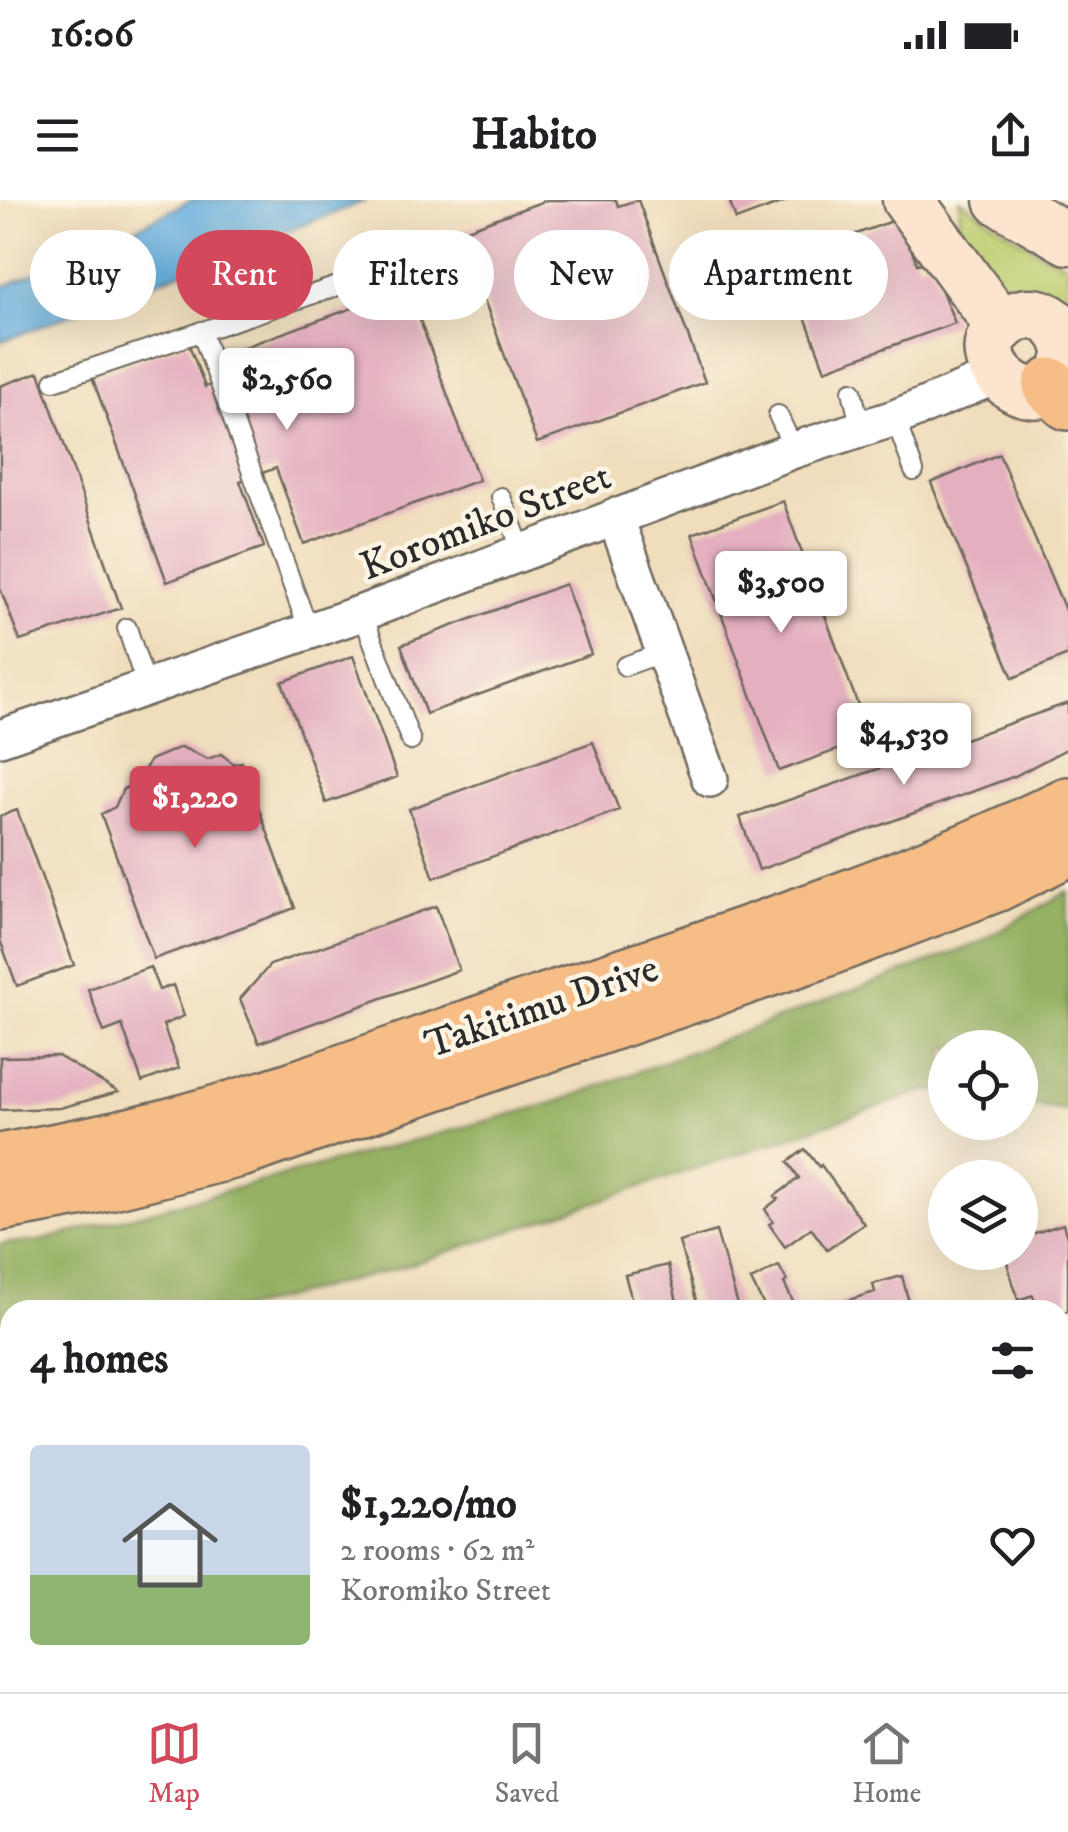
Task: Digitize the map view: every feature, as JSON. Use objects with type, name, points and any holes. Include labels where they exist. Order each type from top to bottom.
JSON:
[{"type":"highway","points":[[764,930],[1068,777]]},
{"type":"highway","name":"Takitimu Drive","points":[[0,1162],[153,1130],[238,1107],[764,930],[921,871],[1068,805]]},
{"type":"highway","name":"Takitimu Drive","points":[[0,1203],[84,1188],[240,1150],[814,953],[995,884],[1068,848]]},
{"type":"main road","points":[[908,200],[950,260],[1016,390],[1040,391],[1065,363],[1062,331],[1044,316],[1021,315],[999,351]]},
{"type":"main road","points":[[947,200],[950,260]]},
{"type":"main road","points":[[1000,200],[1068,238]]},
{"type":"street","name":"Koromiko Street","points":[[0,738],[362,613],[794,450],[896,418],[999,351]]},
{"type":"street","points":[[615,516],[710,779]]},
{"type":"lane","points":[[54,381],[333,288]]},
{"type":"lane","points":[[201,332],[309,631]]},
{"type":"lane","points":[[852,391],[861,430]]},
{"type":"lane","points":[[778,415],[794,450]]},
{"type":"lane","points":[[896,418],[914,471]]},
{"type":"lane","points":[[501,497],[522,551]]},
{"type":"lane","points":[[362,613],[411,742]]},
{"type":"lane","points":[[126,628],[147,688]]},
{"type":"lane","points":[[625,666],[664,652]]},
{"type":"green space","points":[[960,200],[1039,252],[1068,265],[1068,299],[1042,289],[996,296],[963,242]]},
{"type":"green space","points":[[1068,891],[1068,1110],[1038,1106],[1038,1030],[928,1030],[928,1090],[409,1265],[276,1300],[0,1300],[0,1244],[40,1241],[557,1102],[977,944]]},
{"type":"water","points":[[192,200],[367,200],[289,230],[176,230],[176,274],[156,282],[156,230],[132,230]]},
{"type":"water","points":[[30,275],[30,320],[57,320],[0,342],[0,288]]},
{"type":"building","points":[[547,200],[616,200],[618,206],[638,200],[669,284],[669,320],[682,320],[705,382],[537,443],[492,320],[494,230],[464,230]]},
{"type":"building","points":[[729,200],[789,200],[736,220]]},
{"type":"building","points":[[900,218],[917,264],[930,262],[955,323],[825,370],[806,320],[888,320],[888,230],[867,230]]},
{"type":"building","points":[[333,315],[333,320],[420,320],[479,480],[304,544],[276,468],[240,481],[264,547],[167,582],[92,377],[188,342],[205,387],[241,374],[233,351]]},
{"type":"building","points":[[39,372],[121,608],[20,641],[0,588],[0,386]]},
{"type":"building","points":[[999,454],[1068,617],[1068,655],[1013,678],[931,483]]},
{"type":"building","points":[[783,501],[870,738],[779,771],[692,534]]},
{"type":"building","points":[[565,584],[591,654],[426,714],[401,645]]},
{"type":"building","points":[[353,656],[397,777],[326,803],[282,682]]},
{"type":"building","points":[[1068,703],[1068,748],[1015,776],[759,870],[740,817]]},
{"type":"building","points":[[593,742],[619,810],[434,878],[409,809]]},
{"type":"building","points":[[181,747],[208,759],[221,754],[234,764],[242,762],[295,908],[154,959],[101,814],[115,807],[123,789],[137,783],[150,760]]},
{"type":"building","points":[[17,810],[74,965],[17,986],[0,940],[0,816]]},
{"type":"building","points":[[436,906],[459,970],[259,1043],[240,999],[270,965]]},
{"type":"building","points":[[150,967],[159,990],[173,985],[184,1016],[163,1025],[179,1068],[142,1082],[122,1025],[104,1032],[88,989]]},
{"type":"building","points":[[58,1056],[118,1092],[60,1108],[0,1110],[0,1057]]},
{"type":"building","points":[[805,1149],[864,1224],[827,1250],[811,1228],[785,1247],[769,1224],[773,1222],[765,1209],[799,1178],[788,1162]]},
{"type":"building","points":[[1063,1224],[1068,1241],[1068,1300],[1034,1300],[1033,1295],[1018,1300],[1009,1270],[1038,1270],[1038,1232]]},
{"type":"building","points":[[716,1231],[737,1300],[696,1300],[679,1242]]},
{"type":"building","points":[[668,1265],[677,1300],[632,1300],[625,1275]]},
{"type":"building","points":[[779,1266],[792,1300],[761,1300],[751,1280]]},
{"type":"building","points":[[902,1276],[908,1300],[849,1300],[875,1292],[873,1284]]}]
